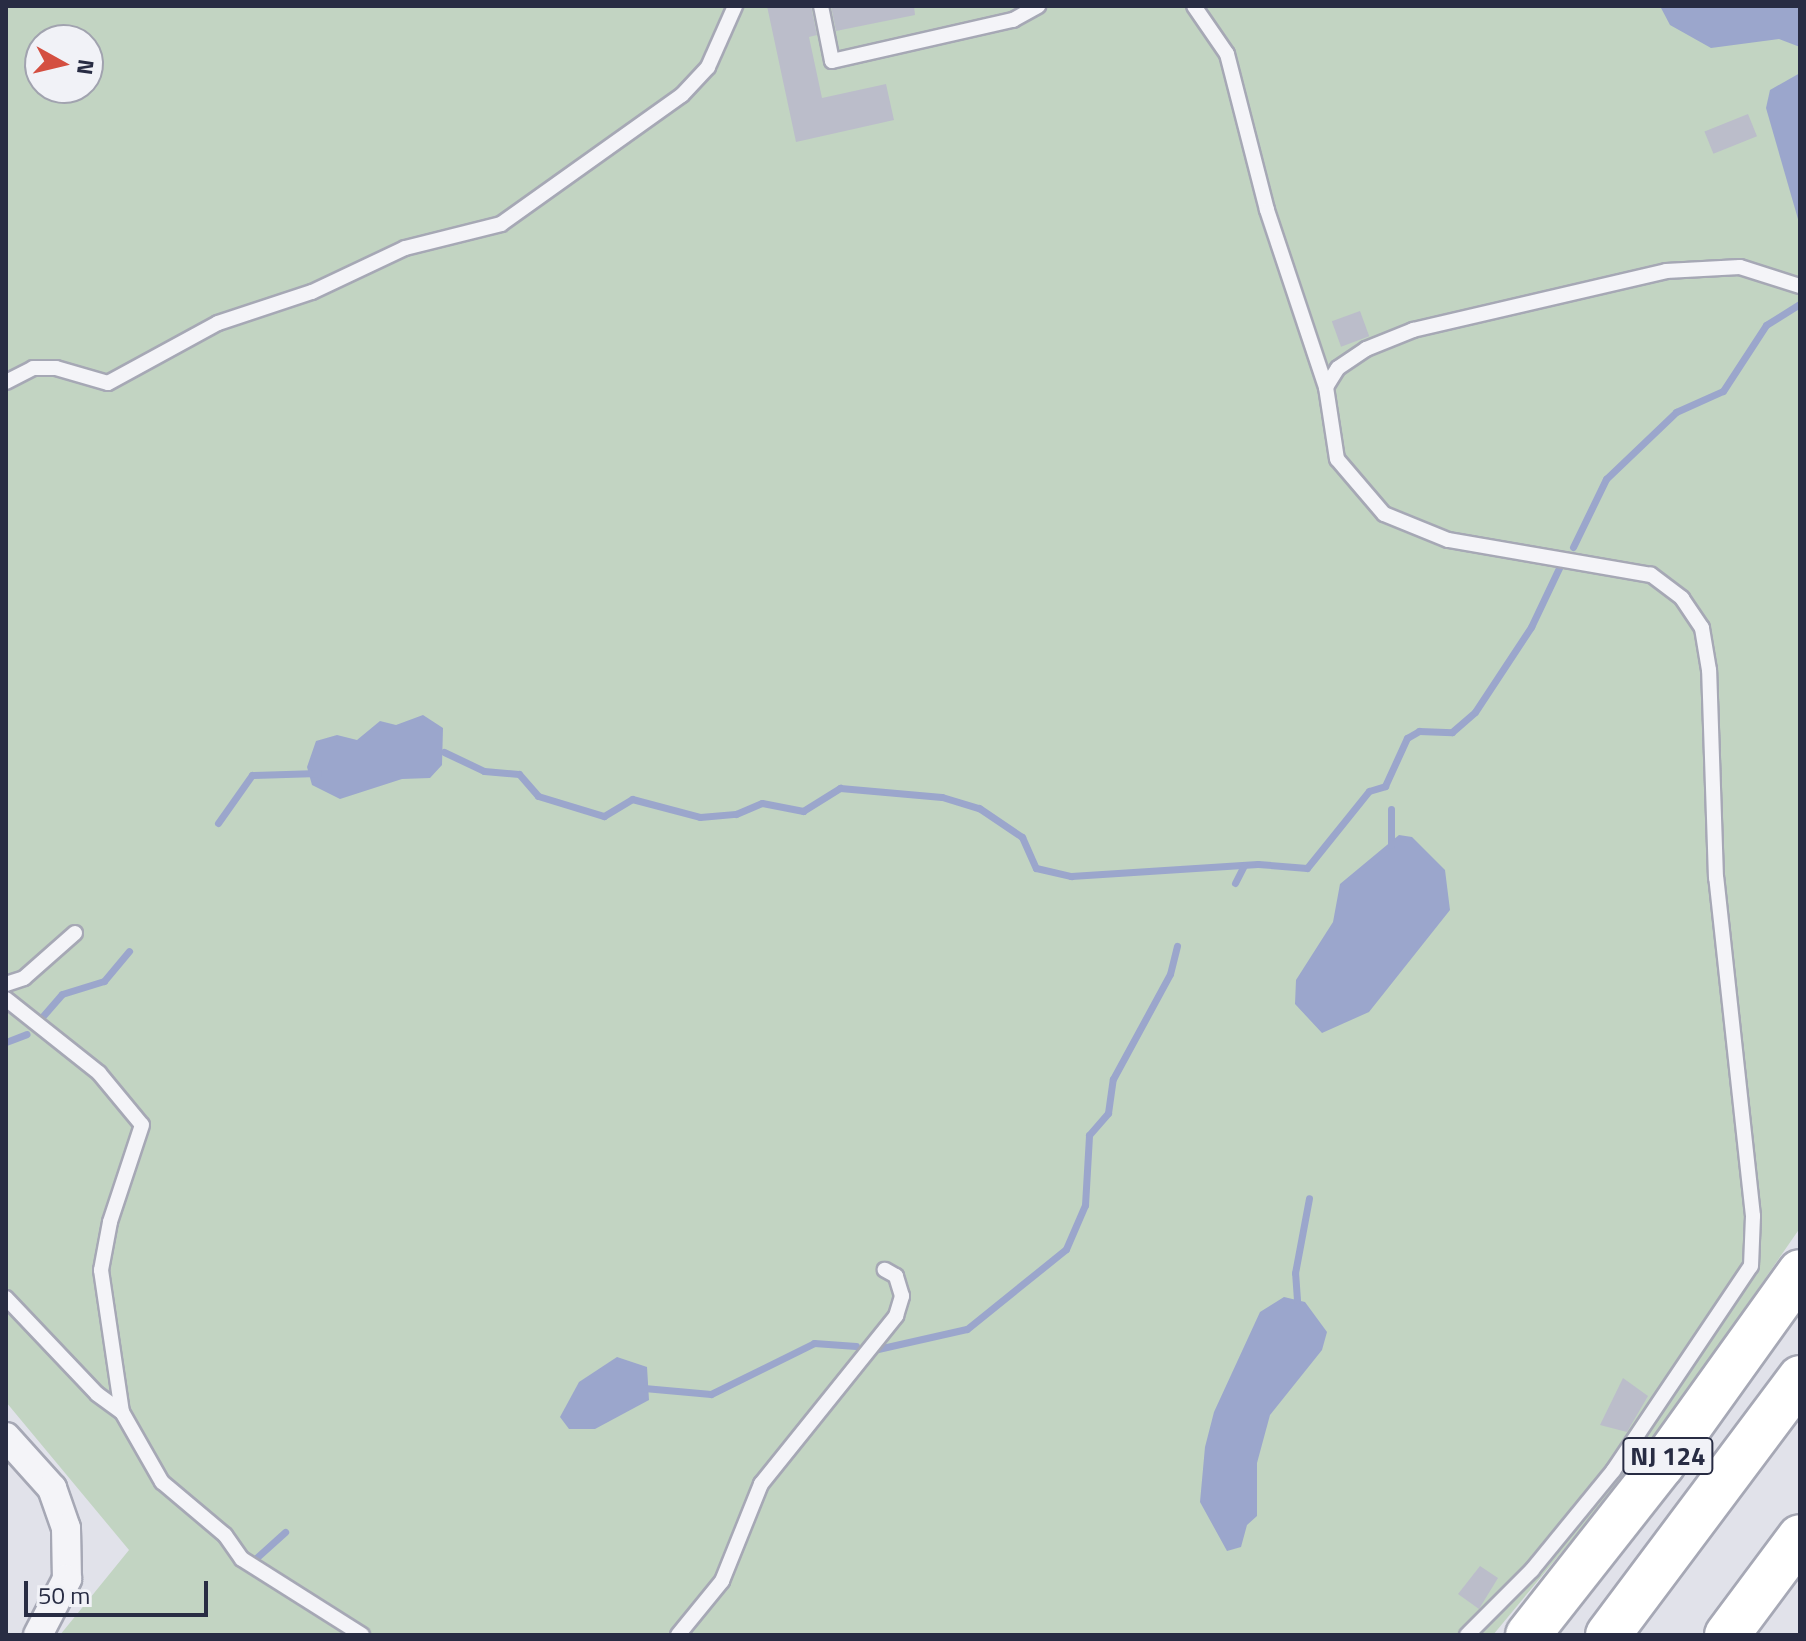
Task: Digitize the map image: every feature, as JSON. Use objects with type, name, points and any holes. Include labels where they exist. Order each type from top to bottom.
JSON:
[{"type":"main road","name":"NJ 124","points":[[1528,1635],[1662,1465],[1800,1272]]},
{"type":"main road","points":[[1608,1635],[1800,1378]]},
{"type":"main road","points":[[1727,1635],[1800,1540]]},
{"type":"main road","points":[[1738,1635],[1800,1540]]},
{"type":"street","points":[[6,1437],[52,1488],[66,1528],[67,1579],[38,1635]]},
{"type":"lane","points":[[6,382],[33,368],[56,368],[108,383],[218,323],[312,292],[405,248],[501,224],[682,95],[708,67],[735,6]]},
{"type":"lane","points":[[821,6],[832,61],[1013,20],[1038,6]]},
{"type":"lane","points":[[1194,6],[1227,54],[1267,210],[1326,387],[1337,459],[1384,514],[1448,540],[1651,575],[1682,598],[1702,628],[1709,670],[1716,878],[1752,1198],[1751,1266],[1613,1471],[1532,1570],[1467,1635]]},
{"type":"lane","points":[[1326,387],[1338,368],[1366,349],[1413,330],[1666,271],[1740,267],[1800,286]]},
{"type":"lane","points":[[6,984],[24,978],[75,933]]},
{"type":"lane","points":[[6,999],[99,1073],[142,1125],[101,1270],[122,1412],[162,1482],[225,1535],[242,1559],[362,1635]]},
{"type":"lane","points":[[678,1635],[722,1581],[761,1484],[896,1316],[902,1296],[896,1276],[885,1270]]},
{"type":"lane","points":[[6,1298],[97,1394],[122,1412]]},
{"type":"green space","points":[[6,6],[1800,6],[1800,1228],[1648,1448],[1493,1635],[60,1635],[129,1550],[6,1402]]},
{"type":"water","points":[[1660,6],[1800,6],[1800,47],[1779,39],[1711,48],[1670,25]]},
{"type":"water","points":[[1800,73],[1800,226],[1766,108],[1770,90]]},
{"type":"water","points":[[423,715],[443,728],[442,765],[430,778],[402,779],[340,799],[312,785],[307,767],[316,741],[337,735],[357,740],[380,721],[396,725]]},
{"type":"water","points":[[1399,835],[1412,837],[1445,870],[1450,910],[1369,1012],[1322,1033],[1295,1004],[1296,980],[1333,922],[1340,884]]},
{"type":"water","points":[[1284,1297],[1305,1302],[1327,1332],[1322,1350],[1270,1415],[1257,1463],[1257,1516],[1247,1525],[1241,1547],[1227,1551],[1200,1502],[1205,1447],[1214,1412],[1260,1312]]},
{"type":"water","points":[[617,1357],[647,1367],[649,1400],[595,1429],[569,1429],[560,1417],[579,1382]]},
{"type":"building","points":[[767,6],[811,6],[817,35],[809,37],[822,98],[886,84],[894,120],[796,142]]},
{"type":"building","points":[[831,6],[914,6],[915,15],[836,31]]},
{"type":"building","points":[[1748,114],[1757,136],[1713,154],[1704,132]]},
{"type":"building","points":[[1360,311],[1369,336],[1341,347],[1332,321]]},
{"type":"building","points":[[1623,1378],[1648,1396],[1627,1432],[1600,1425]]},
{"type":"building","points":[[1480,1566],[1498,1578],[1479,1609],[1458,1594]]},
{"type":"waterway","points":[[1573,547],[1606,479],[1676,412],[1723,391],[1766,325],[1800,304]]},
{"type":"waterway","points":[[444,752],[484,771],[519,774],[538,796],[604,816],[632,799],[700,817],[736,814],[762,803],[803,811],[840,788],[942,797],[979,808],[1022,837],[1036,868],[1071,876],[1258,864],[1307,868],[1369,791],[1385,786],[1407,738],[1419,731],[1452,732],[1475,712],[1531,627],[1560,566]]},
{"type":"waterway","points":[[218,823],[252,775],[318,773]]},
{"type":"waterway","points":[[1391,809],[1391,845]]},
{"type":"waterway","points":[[1235,883],[1244,865]]},
{"type":"waterway","points":[[869,1351],[967,1329],[1066,1249],[1085,1205],[1089,1135],[1108,1113],[1113,1079],[1170,974],[1177,946]]},
{"type":"waterway","points":[[42,1017],[62,994],[104,981],[129,951]]},
{"type":"waterway","points":[[6,1042],[27,1034]]},
{"type":"waterway","points":[[1297,1300],[1295,1273],[1309,1198]]},
{"type":"waterway","points":[[644,1388],[711,1394],[814,1343],[856,1346]]},
{"type":"waterway","points":[[254,1560],[285,1532]]}]
